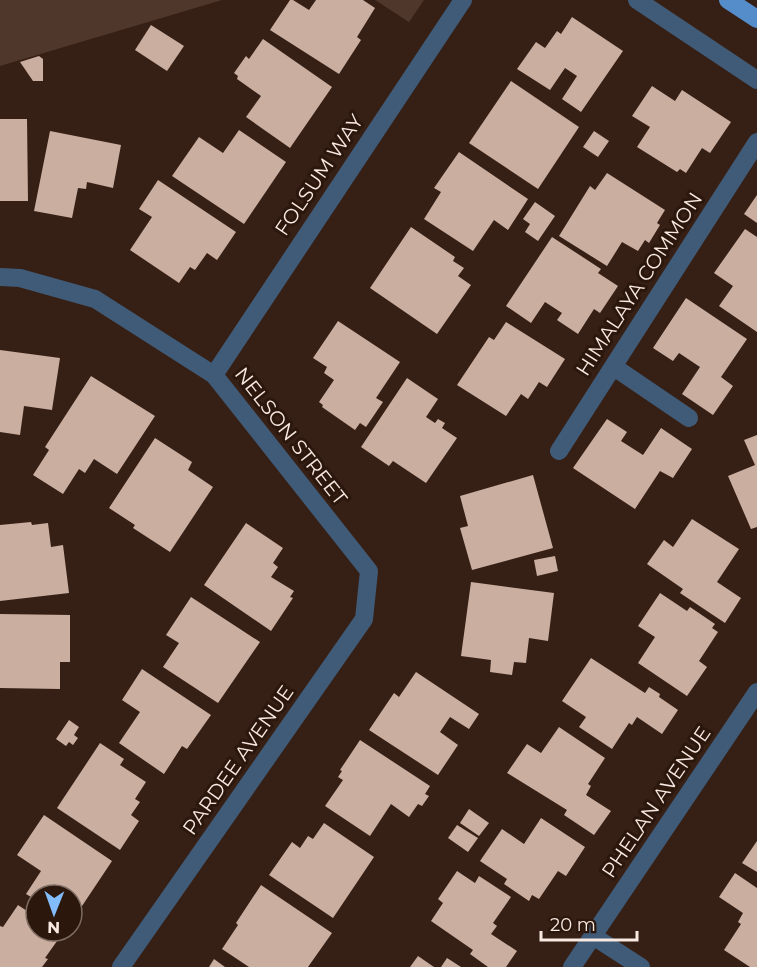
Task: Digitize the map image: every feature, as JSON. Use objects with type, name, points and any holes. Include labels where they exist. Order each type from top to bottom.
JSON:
[{"type":"main road","points":[[728,0],[757,19]]},
{"type":"street","name":"FOLSUM WAY","points":[[214,375],[463,0]]},
{"type":"street","points":[[637,0],[757,80]]},
{"type":"street","name":"HIMALAYA COMMON","points":[[559,451],[757,142]]},
{"type":"street","name":"NELSON STREET","points":[[0,277],[20,278],[95,299],[214,375],[369,571]]},
{"type":"street","points":[[614,366],[689,418]]},
{"type":"street","name":"PARDEE AVENUE","points":[[121,967],[364,619],[369,571]]},
{"type":"street","name":"PHELAN AVENUE","points":[[572,967],[757,692]]},
{"type":"street","points":[[593,936],[641,967]]},
{"type":"shaded area","points":[[0,0],[222,0],[0,66]]},
{"type":"shaded area","points":[[375,0],[424,0],[409,22]]},
{"type":"building","points":[[290,0],[309,10],[316,0],[363,0],[375,8],[357,37],[361,40],[339,74],[270,30]]},
{"type":"building","points":[[572,17],[623,51],[581,112],[562,99],[577,76],[565,68],[550,90],[517,69],[536,42],[545,48],[557,31],[561,34]]},
{"type":"building","points":[[151,25],[184,46],[167,71],[135,50]]},
{"type":"building","points":[[263,39],[332,87],[290,148],[246,117],[261,96],[237,79],[238,76],[234,73],[246,56],[249,59]]},
{"type":"building","points":[[39,56],[43,59],[43,81],[33,81],[20,62]]},
{"type":"building","points":[[511,81],[579,127],[538,189],[469,143]]},
{"type":"building","points":[[652,86],[675,101],[682,90],[731,122],[710,153],[702,148],[686,173],[680,169],[677,172],[637,147],[650,127],[632,116]]},
{"type":"building","points":[[0,119],[27,119],[28,201],[0,201]]},
{"type":"building","points":[[239,130],[286,162],[244,224],[172,176],[199,137],[223,153]]},
{"type":"building","points":[[50,131],[121,145],[113,188],[87,182],[86,189],[78,188],[72,218],[34,211]]},
{"type":"building","points":[[594,131],[609,141],[598,157],[583,147]]},
{"type":"building","points":[[459,152],[528,199],[508,230],[494,220],[473,251],[424,219],[441,192],[434,188]]},
{"type":"building","points":[[607,173],[665,210],[657,223],[660,225],[649,243],[645,240],[638,251],[622,242],[607,266],[559,236],[590,186],[595,190]]},
{"type":"building","points":[[158,180],[236,232],[217,260],[207,253],[195,270],[190,267],[179,283],[130,250],[152,217],[139,209]]},
{"type":"building","points":[[757,195],[757,223],[744,214]]},
{"type":"building","points":[[535,202],[555,216],[538,241],[525,232],[530,224],[523,219]]},
{"type":"building","points":[[411,227],[455,257],[453,261],[464,268],[458,276],[471,285],[437,334],[370,288]]},
{"type":"building","points":[[745,229],[757,237],[757,332],[719,306],[733,286],[714,273]]},
{"type":"building","points":[[552,237],[601,269],[598,273],[618,286],[600,313],[594,309],[578,334],[557,320],[562,313],[545,302],[531,323],[506,306]]},
{"type":"building","points":[[686,298],[747,339],[721,377],[733,386],[713,415],[682,394],[700,367],[679,353],[673,361],[653,348]]},
{"type":"building","points":[[338,321],[400,362],[376,398],[383,402],[366,427],[360,423],[355,430],[322,407],[323,405],[319,402],[334,380],[324,373],[327,367],[313,358]]},
{"type":"building","points":[[506,322],[565,359],[547,387],[539,382],[528,399],[521,394],[506,416],[457,385],[489,337],[494,340]]},
{"type":"building","points":[[0,350],[60,358],[52,410],[24,406],[20,435],[0,432]]},
{"type":"building","points":[[91,376],[155,416],[117,474],[94,459],[85,473],[79,469],[63,494],[33,475],[49,450],[45,447]]},
{"type":"building","points":[[407,378],[438,399],[426,417],[435,423],[438,419],[445,423],[442,428],[457,438],[426,483],[393,461],[389,466],[361,447]]},
{"type":"building","points":[[607,419],[627,432],[621,441],[643,455],[661,428],[692,449],[673,478],[660,471],[635,509],[573,468]]},
{"type":"building","points":[[757,435],[757,527],[751,529],[728,476],[755,465],[744,440]]},
{"type":"building","points":[[155,438],[192,462],[188,470],[213,487],[170,552],[133,528],[135,525],[109,508]]},
{"type":"building","points":[[533,475],[553,548],[472,570],[460,528],[468,526],[460,496]]},
{"type":"building","points":[[692,519],[739,549],[717,582],[741,598],[725,623],[680,593],[683,589],[647,564],[664,540],[673,547]]},
{"type":"building","points":[[31,522],[32,525],[48,523],[51,547],[63,545],[69,593],[0,601],[0,525]]},
{"type":"building","points":[[246,523],[283,548],[273,563],[278,567],[271,577],[294,591],[290,597],[293,598],[271,631],[204,585]]},
{"type":"building","points":[[555,556],[558,571],[537,576],[534,560]]},
{"type":"building","points":[[471,582],[554,593],[548,641],[529,638],[526,663],[514,662],[512,675],[490,672],[491,660],[461,656]]},
{"type":"building","points":[[660,593],[687,611],[690,607],[715,624],[712,628],[718,632],[699,661],[707,667],[687,696],[638,663],[655,637],[638,626]]},
{"type":"building","points":[[191,597],[260,642],[218,703],[163,667],[179,643],[166,635]]},
{"type":"building","points":[[0,614],[70,615],[70,662],[60,662],[60,689],[0,688]]},
{"type":"building","points":[[591,658],[645,693],[649,687],[678,710],[662,734],[637,717],[632,725],[629,723],[612,749],[579,727],[586,717],[562,701]]},
{"type":"building","points":[[142,669],[211,715],[187,749],[182,746],[164,774],[119,743],[140,712],[122,700]]},
{"type":"building","points":[[416,672],[479,714],[469,729],[450,717],[440,732],[458,745],[438,775],[369,730],[394,693],[399,697]]},
{"type":"building","points":[[69,720],[79,727],[74,735],[78,738],[73,745],[69,742],[66,746],[56,739]]},
{"type":"building","points":[[559,727],[605,758],[588,784],[591,786],[586,795],[611,811],[594,835],[564,815],[567,810],[507,773],[527,744],[541,753]]},
{"type":"building","points":[[360,740],[430,786],[425,794],[429,796],[422,806],[418,804],[409,817],[391,804],[370,836],[325,806],[343,780],[338,777],[342,771],[340,770]]},
{"type":"building","points":[[100,743],[124,759],[120,765],[146,782],[135,799],[140,802],[131,815],[139,821],[120,850],[57,808]]},
{"type":"building","points":[[469,809],[489,823],[479,836],[460,823]]},
{"type":"building","points":[[44,815],[112,861],[84,903],[84,883],[33,883],[41,871],[17,855]]},
{"type":"building","points":[[541,818],[585,847],[566,876],[558,871],[539,899],[532,895],[529,901],[504,884],[507,879],[480,861],[502,829],[524,844]]},
{"type":"building","points":[[324,823],[374,857],[333,918],[269,875],[292,842],[300,848],[308,836],[313,839]]},
{"type":"building","points":[[457,825],[478,838],[468,852],[448,838]]},
{"type":"building","points":[[757,841],[757,872],[742,863]]},
{"type":"building","points":[[457,871],[475,883],[479,876],[511,897],[493,923],[497,926],[491,934],[517,951],[506,967],[488,967],[470,954],[473,950],[431,921],[443,903],[438,899]]},
{"type":"building","points":[[735,873],[757,888],[757,967],[750,967],[724,950],[741,924],[738,922],[743,913],[719,897]]},
{"type":"building","points":[[261,885],[332,933],[308,967],[249,967],[222,949]]},
{"type":"building","points":[[18,905],[24,909],[24,943],[56,943],[45,958],[48,959],[42,967],[0,967],[0,926],[3,927]]},
{"type":"building","points":[[418,956],[434,967],[410,967]]},
{"type":"building","points":[[447,958],[461,967],[441,967]]},
{"type":"building","points":[[214,959],[225,967],[209,967]]}]
